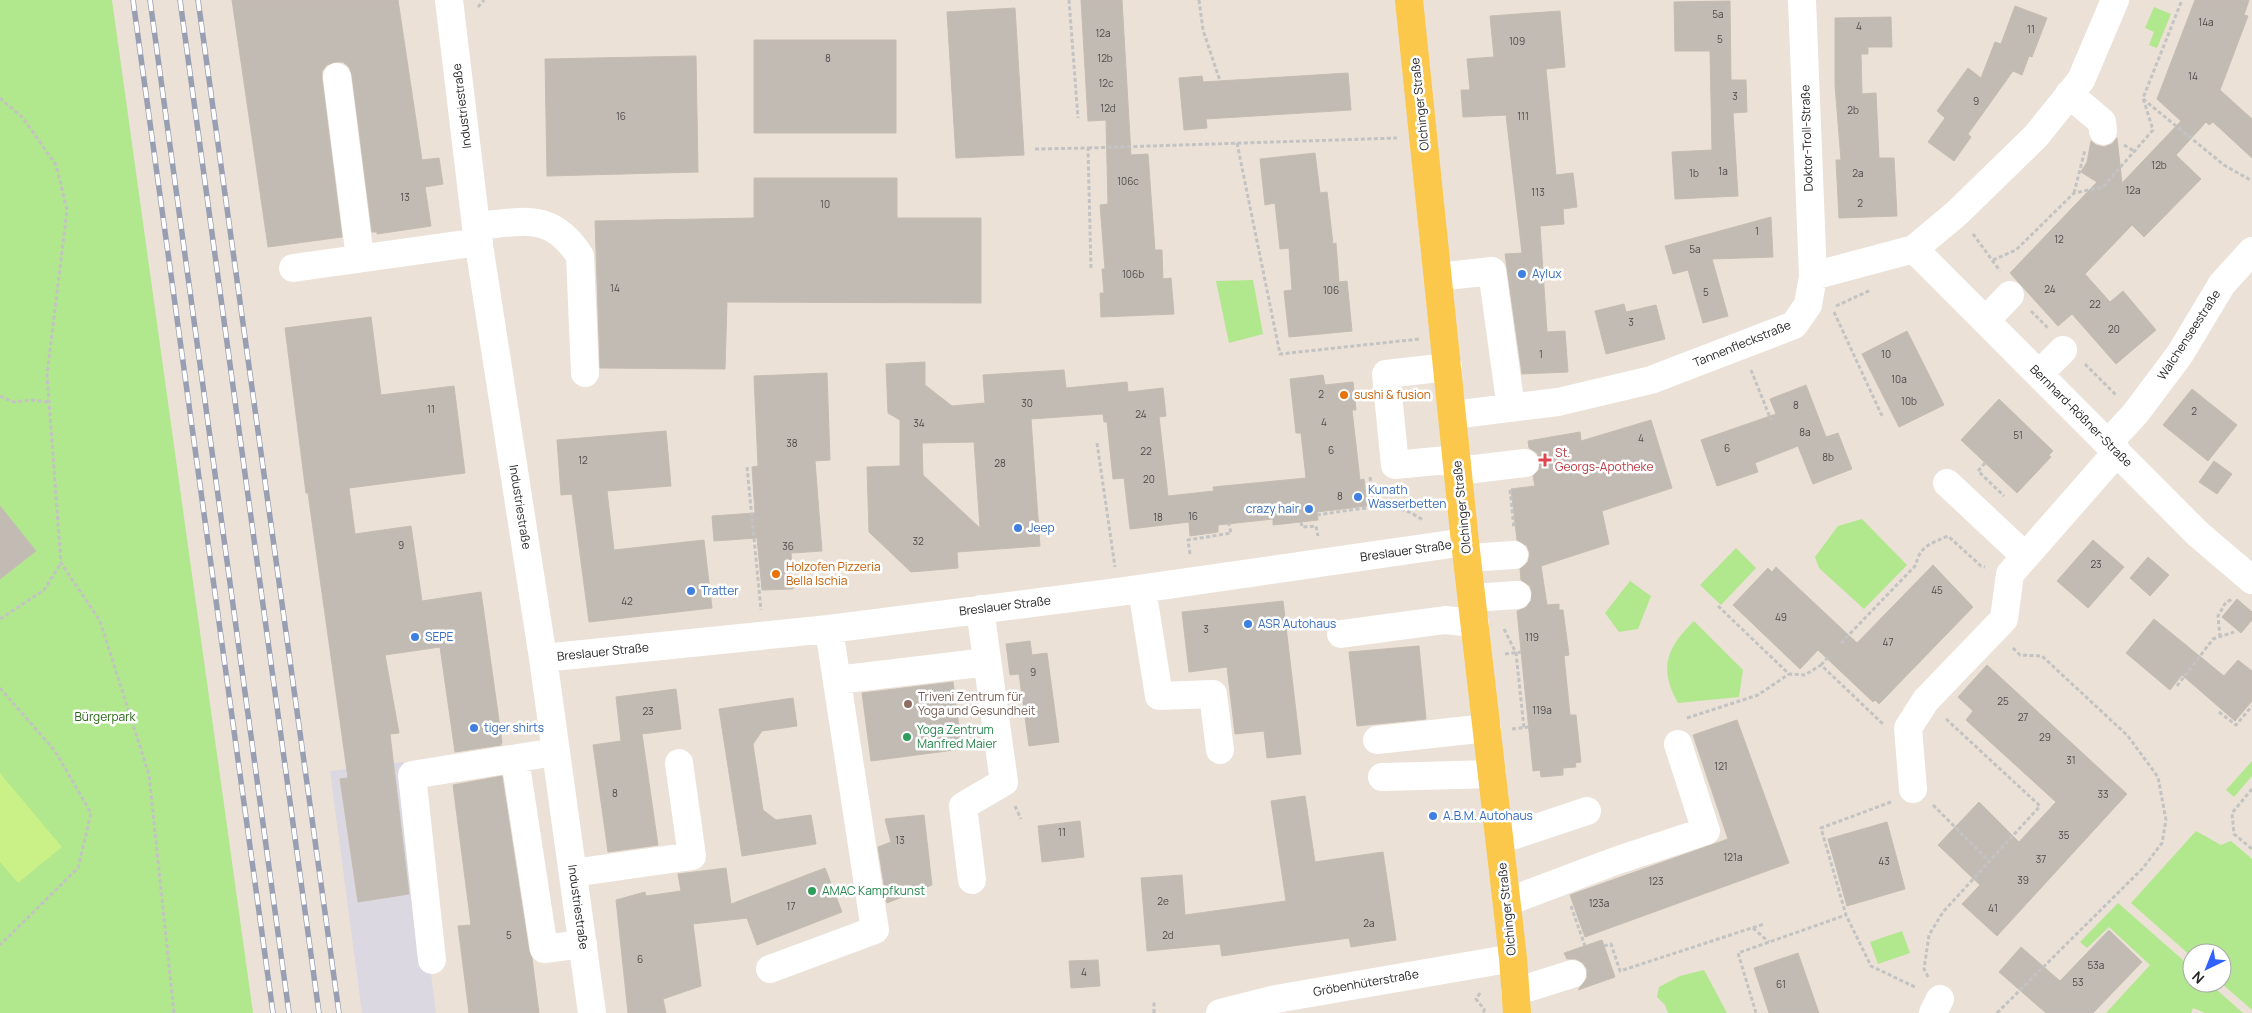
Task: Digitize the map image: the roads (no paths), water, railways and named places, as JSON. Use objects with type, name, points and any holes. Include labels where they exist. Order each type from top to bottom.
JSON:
[{"type":"main road","name":"Olchinger Straße","points":[[1409,0],[1466,550],[1482,614],[1487,728],[1513,958],[1516,1002]]},
{"type":"street","name":"Industriestraße","points":[[449,0],[478,234],[543,658],[592,1013]]},
{"type":"street","name":"Doktor-Troll-Straße","points":[[1802,0],[1813,276]]},
{"type":"street","points":[[1813,276],[1914,249],[1958,213],[2036,136],[2081,80],[2115,0]]},
{"type":"street","points":[[337,77],[360,258]]},
{"type":"street","points":[[2070,94],[2102,122],[2094,136]]},
{"type":"street","points":[[293,268],[360,258],[534,222],[554,228],[570,240],[580,256],[585,373]]},
{"type":"street","name":"Bernhard-Rößner-Straße","points":[[1914,249],[2198,534],[2245,589]]},
{"type":"street","name":"Walchenseestraße","points":[[2018,565],[2113,448],[2180,354],[2222,284],[2252,251]]},
{"type":"street","points":[[1438,277],[1492,271],[1510,408]]},
{"type":"street","name":"Tannenfleckstraße","points":[[1453,414],[1558,402],[1651,380],[1741,346],[1794,325],[1808,305],[1813,276]]},
{"type":"street","points":[[1986,320],[2013,293]]},
{"type":"street","points":[[2039,374],[2066,348]]},
{"type":"street","points":[[1448,367],[1386,374],[1395,466],[1525,463]]},
{"type":"street","points":[[1912,789],[1908,728],[1926,700],[2004,619],[2018,565],[1947,483]]},
{"type":"street","name":"Breslauer Straße","points":[[543,658],[829,629],[1142,589],[1514,545]]},
{"type":"street","points":[[1142,589],[1159,696],[1213,694],[1220,750]]},
{"type":"street","points":[[1341,634],[1482,614],[1517,595]]},
{"type":"street","points":[[972,880],[963,806],[1004,782],[980,609]]},
{"type":"street","points":[[770,968],[875,930],[829,629]]},
{"type":"street","points":[[837,680],[987,662]]},
{"type":"street","points":[[1376,740],[1487,728]]},
{"type":"street","points":[[1507,902],[1618,860],[1706,831],[1678,744]]},
{"type":"street","points":[[432,960],[412,775],[555,752]]},
{"type":"street","points":[[515,759],[544,949],[583,944]]},
{"type":"street","points":[[573,873],[692,856],[679,763]]},
{"type":"street","points":[[1382,777],[1492,774]]},
{"type":"street","points":[[1500,840],[1587,811]]},
{"type":"street","name":"Gröbenhüterstraße","points":[[1220,1013],[1276,999],[1513,958]]},
{"type":"street","points":[[1516,1002],[1572,974]]},
{"type":"railway","points":[[133,0],[273,1013]]},
{"type":"railway","points":[[150,0],[289,1013]]},
{"type":"railway","points":[[180,0],[319,1013]]},
{"type":"railway","points":[[198,0],[339,1013]]},
{"type":"place","name":"Aylux","points":[[1522,274]]},
{"type":"place","name":"sushi & fusion","points":[[1344,395]]},
{"type":"place","name":"St. Georgs-Apotheke","points":[[1545,460]]},
{"type":"place","name":"Kunath Wasserbetten","points":[[1358,497]]},
{"type":"place","name":"crazy hair","points":[[1309,509]]},
{"type":"place","name":"Jeep","points":[[1018,528]]},
{"type":"place","name":"Holzofen Pizzeria Bella Ischia","points":[[776,574]]},
{"type":"place","name":"Tratter","points":[[691,591]]},
{"type":"place","name":"ASR Autohaus","points":[[1248,624]]},
{"type":"place","name":"SEPE","points":[[415,637]]},
{"type":"place","name":"Triveni Zentrum für Yoga und Gesundheit","points":[[908,704]]},
{"type":"place","name":"tiger shirts","points":[[474,728]]},
{"type":"place","name":"Yoga Zentrum Manfred Maier","points":[[907,737]]},
{"type":"place","name":"A.B.M. Autohaus","points":[[1433,816]]},
{"type":"place","name":"AMAC Kampfkunst","points":[[812,891]]},
{"type":"park label","name":"Bürgerpark","points":[[105,717]]}]
